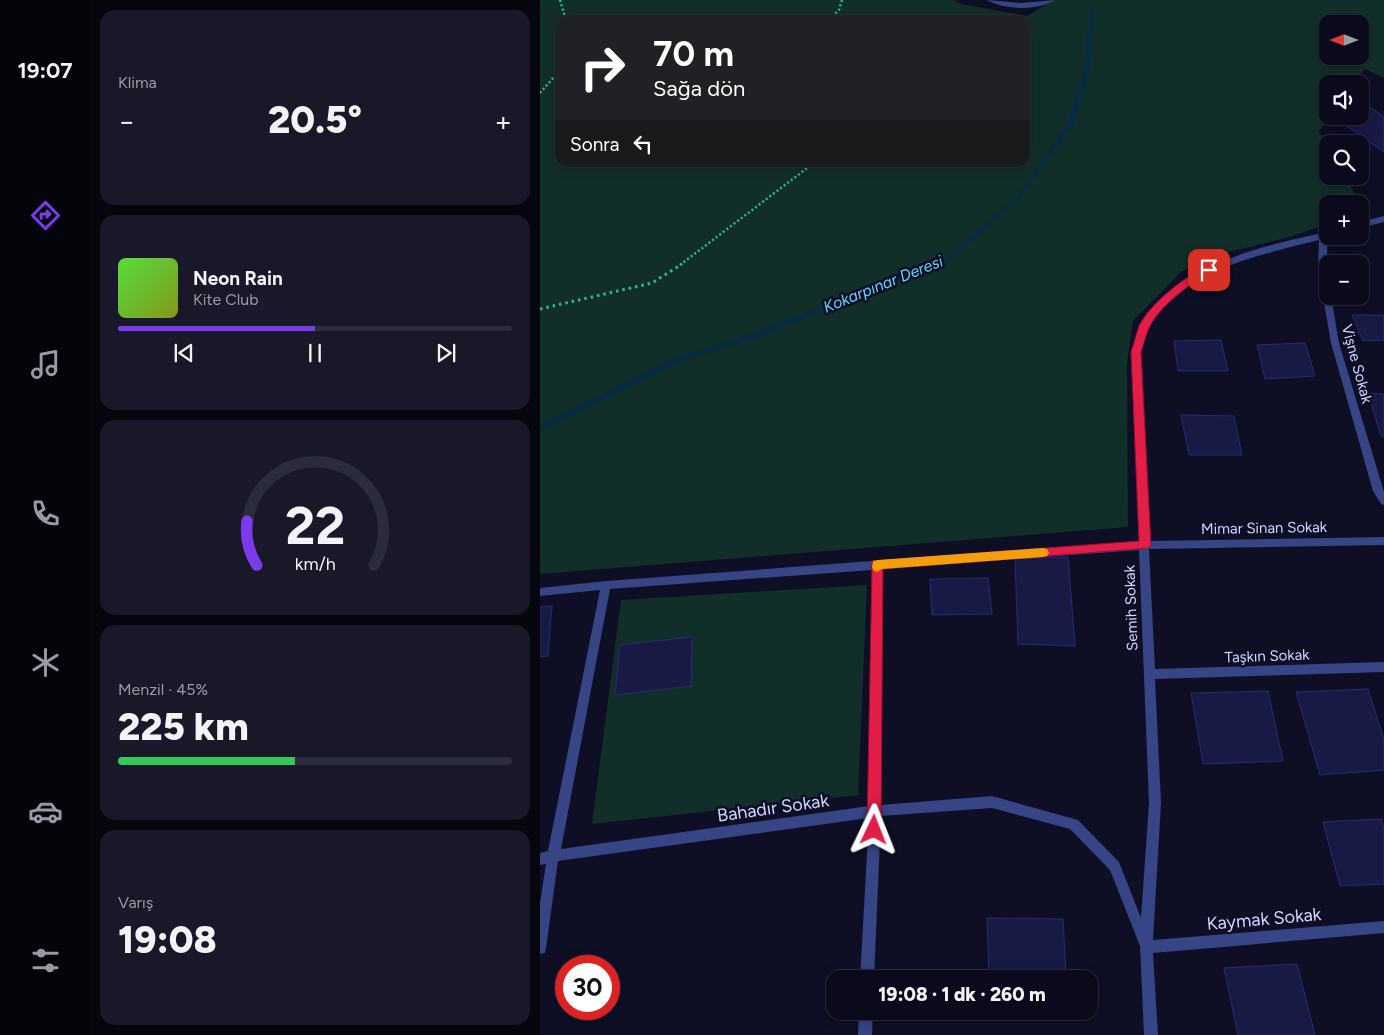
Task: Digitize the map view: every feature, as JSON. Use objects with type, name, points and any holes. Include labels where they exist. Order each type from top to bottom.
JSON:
[{"type":"street","points":[[990,0],[1009,5],[1025,6],[1052,0]]},
{"type":"street","points":[[1369,223],[1384,219]]},
{"type":"street","name":"Semih Sokak","points":[[1151,1035],[1146,947],[1155,803],[1136,352],[1144,326],[1156,309],[1194,277],[1223,263],[1319,237]]},
{"type":"street","name":"Vişne Sokak","points":[[1324,245],[1322,268],[1335,343],[1378,491],[1384,501]]},
{"type":"street","name":"Mimar Sinan Sokak","points":[[540,592],[606,585],[1145,545],[1384,541]]},
{"type":"street","points":[[867,970],[875,811],[878,565]]},
{"type":"street","points":[[540,948],[553,856],[606,585]]},
{"type":"street","name":"Taşkın Sokak","points":[[1150,674],[1384,668]]},
{"type":"street","name":"Bahadır Sokak","points":[[540,859],[875,811],[992,802],[1074,824],[1114,866],[1146,947]]},
{"type":"street","name":"Kaymak Sokak","points":[[1146,947],[1384,928]]},
{"type":"street","points":[[865,1035],[866,1020]]},
{"type":"path","points":[[560,0],[564,15]]},
{"type":"path","points":[[834,15],[839,10],[842,0]]},
{"type":"path","points":[[540,93],[555,76]]},
{"type":"path","points":[[540,309],[652,283],[677,268],[808,167]]},
{"type":"green space","points":[[540,0],[953,0],[961,4],[1022,15],[555,15],[555,167],[1030,167],[1029,15],[1054,0],[1384,0],[1384,78],[1365,69],[1361,75],[1319,75],[1319,125],[1323,125],[1319,131],[1321,135],[1319,135],[1319,185],[1350,185],[1355,195],[1319,195],[1319,227],[1290,237],[1216,255],[1181,272],[1133,321],[1127,364],[1128,527],[540,574]]},
{"type":"green space","points":[[867,585],[858,795],[592,824],[621,600]]},
{"type":"building","points":[[1369,107],[1384,117],[1384,152],[1369,142],[1369,135],[1360,135],[1345,125],[1369,125]]},
{"type":"building","points":[[1352,315],[1384,315],[1384,340],[1363,341]]},
{"type":"building","points":[[1221,340],[1228,371],[1178,371],[1174,341]]},
{"type":"building","points":[[1305,343],[1315,376],[1265,379],[1257,345]]},
{"type":"building","points":[[1368,393],[1384,394],[1384,436],[1381,436]]},
{"type":"building","points":[[1181,415],[1234,416],[1242,455],[1189,455]]},
{"type":"building","points":[[1068,557],[1075,646],[1018,644],[1015,559]]},
{"type":"building","points":[[988,578],[992,614],[932,615],[930,579]]},
{"type":"building","points":[[552,606],[548,656],[540,657],[540,607]]},
{"type":"building","points":[[692,637],[691,686],[615,695],[620,645]]},
{"type":"building","points":[[1368,689],[1384,739],[1384,770],[1320,775],[1296,692]]},
{"type":"building","points":[[1268,691],[1283,761],[1203,764],[1191,693]]},
{"type":"building","points":[[1381,819],[1384,829],[1384,884],[1340,886],[1323,822]]},
{"type":"building","points":[[987,918],[1063,919],[1066,970],[989,970]]},
{"type":"building","points":[[1297,964],[1315,1035],[1238,1035],[1224,968]]},
{"type":"waterway","name":"Kokarpınar Deresi","points":[[540,428],[680,359],[761,333],[948,259],[1016,200],[1070,125],[1086,73],[1093,7]]},
{"type":"slow traffic","points":[[877,567],[878,565],[1043,553]]},
{"type":"route","points":[[874,830],[878,565],[1145,545],[1136,352],[1144,326],[1156,309],[1172,293],[1194,277],[1209,270]]}]
